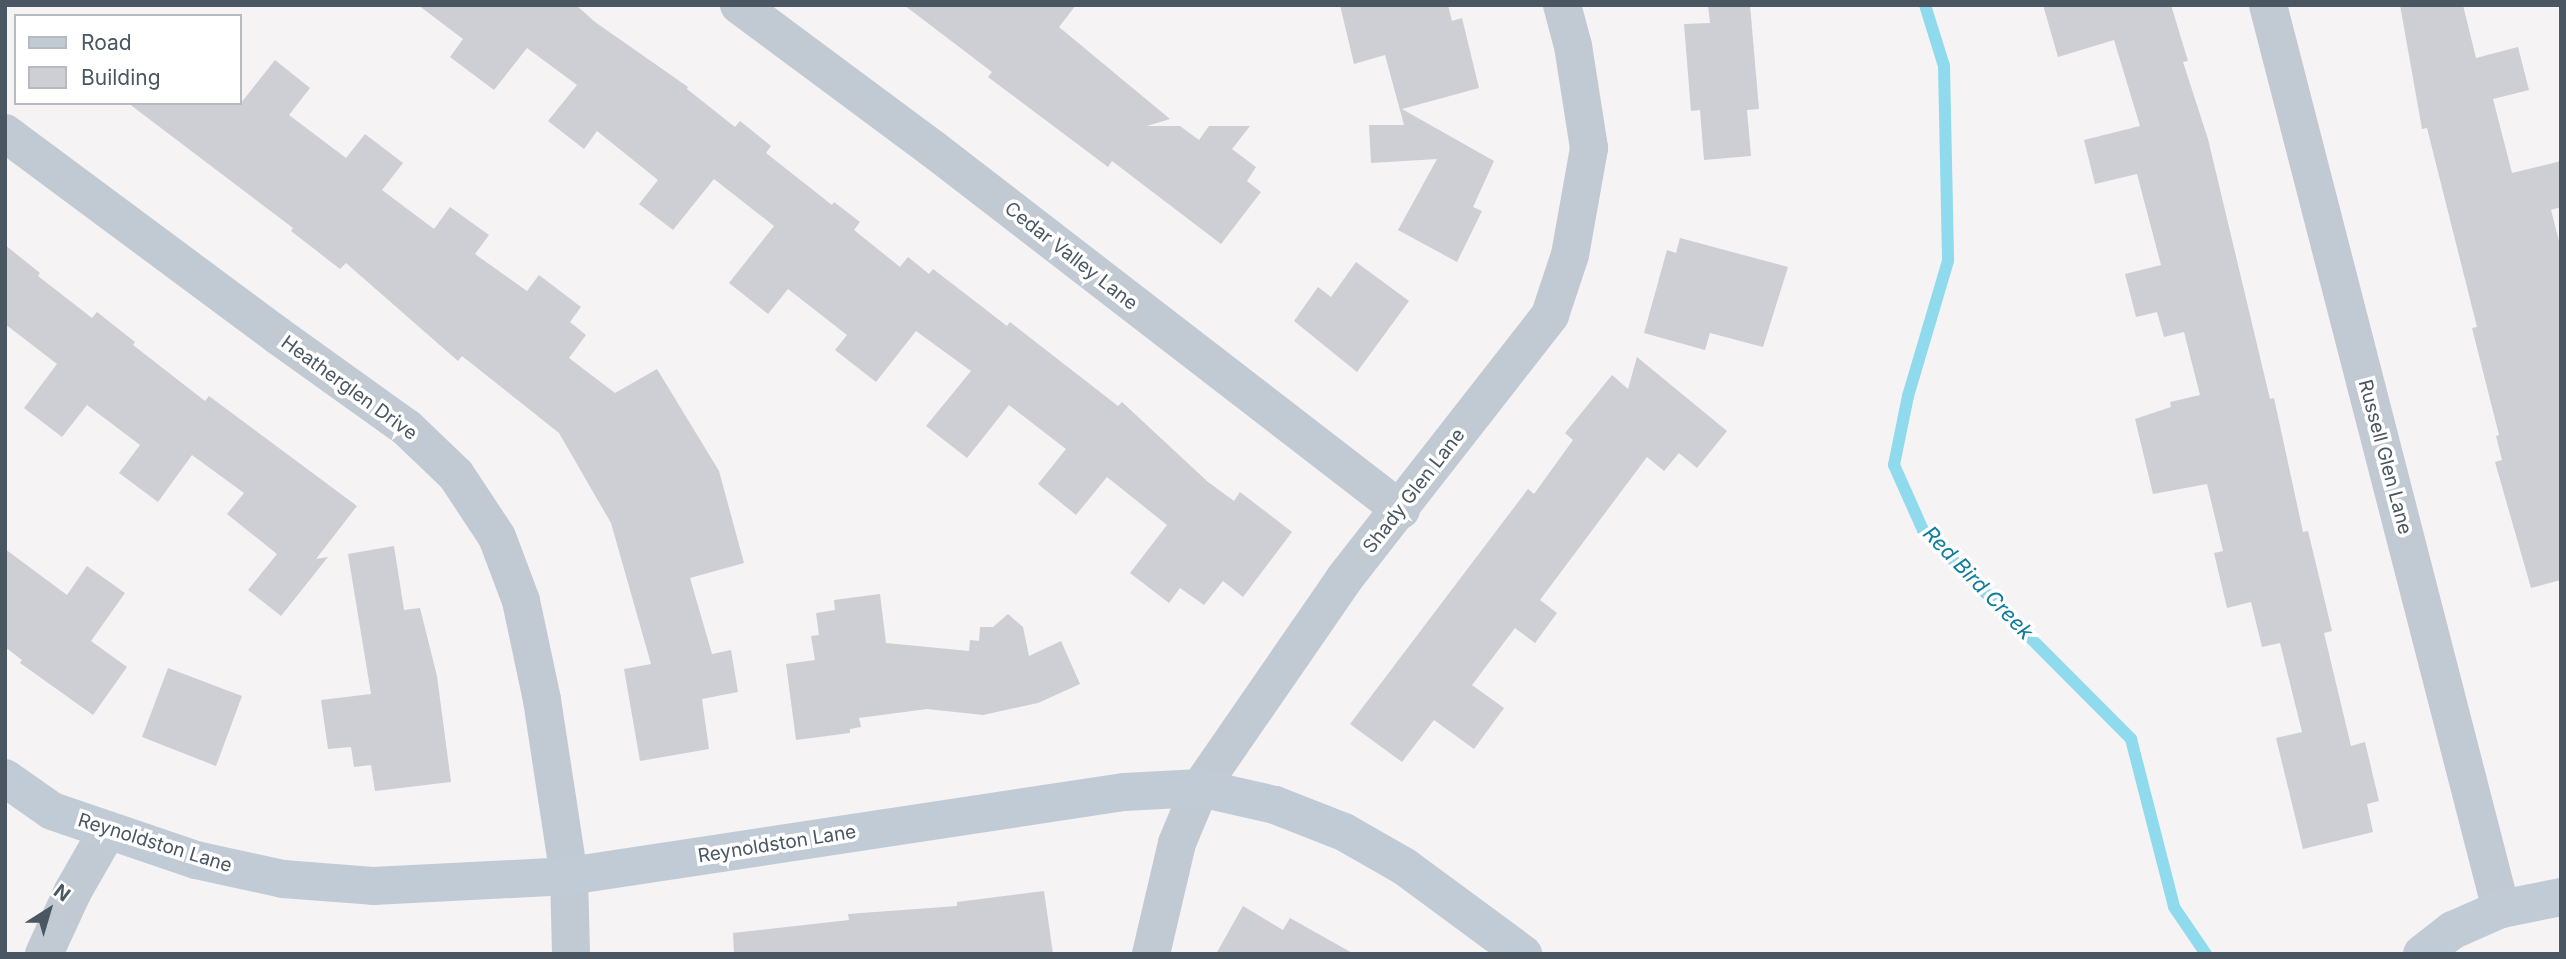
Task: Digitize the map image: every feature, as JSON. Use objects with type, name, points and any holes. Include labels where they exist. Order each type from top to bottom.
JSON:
[{"type":"street","name":"Cedar Valley Lane","points":[[739,5],[933,149],[1401,510]]},
{"type":"street","name":"Shady Glen Lane","points":[[1151,954],[1177,843],[1200,788],[1344,579],[1401,510],[1550,315],[1570,254],[1589,148],[1573,46],[1562,5]]},
{"type":"street","name":"Russell Glen Lane","points":[[2268,5],[2501,909]]},
{"type":"street","name":"Heatherglen Drive","points":[[5,133],[407,428],[456,475],[497,537],[521,601],[542,700],[569,876],[572,954]]},
{"type":"street","name":"Reynoldston Lane","points":[[5,778],[52,811],[196,860],[283,879],[373,886],[569,876],[1124,792],[1200,788],[1275,805],[1344,832],[1405,867],[1524,954]]},
{"type":"street","points":[[44,954],[73,891],[108,830]]},
{"type":"street","points":[[2422,954],[2453,930],[2501,909],[2561,897]]},
{"type":"building","points":[[418,5],[576,5],[595,22],[688,87],[687,89],[735,127],[740,121],[771,146],[766,153],[832,205],[834,202],[860,222],[854,230],[900,267],[908,257],[929,274],[933,269],[1007,326],[1010,322],[1118,406],[1122,402],[1208,482],[1234,501],[1240,492],[1292,532],[1243,597],[1223,581],[1204,605],[1180,588],[1169,603],[1130,573],[1167,525],[1107,477],[1076,515],[1038,484],[1066,449],[1009,405],[967,458],[926,426],[971,371],[916,331],[876,382],[835,350],[847,335],[788,289],[768,314],[729,283],[774,226],[714,179],[673,230],[639,204],[658,180],[597,131],[584,149],[548,121],[577,85],[527,48],[494,90],[450,57],[463,39]]},
{"type":"building","points":[[904,5],[1076,5],[1059,27],[1170,119],[1147,126],[1180,126],[1199,140],[1209,126],[1250,126],[1232,149],[1256,167],[1247,181],[1261,192],[1221,244],[1112,161],[1108,167],[988,77],[992,72]]},
{"type":"building","points":[[1340,5],[1448,5],[1452,21],[1462,18],[1479,88],[1402,109],[1494,161],[1473,207],[1482,211],[1457,262],[1398,230],[1437,159],[1371,163],[1369,125],[1404,125],[1385,55],[1354,64]]},
{"type":"building","points":[[1708,5],[1750,5],[1759,109],[1747,110],[1751,156],[1704,160],[1700,110],[1691,111],[1684,24],[1710,23]]},
{"type":"building","points":[[2043,5],[2171,5],[2188,61],[2183,62],[2208,139],[2270,399],[2274,398],[2303,532],[2308,531],[2332,631],[2324,633],[2351,746],[2365,742],[2379,801],[2367,804],[2373,832],[2303,849],[2276,738],[2302,732],[2280,643],[2262,647],[2251,602],[2227,608],[2214,553],[2223,551],[2207,484],[2153,494],[2135,419],[2171,407],[2170,402],[2200,395],[2184,332],[2164,337],[2157,312],[2136,317],[2125,274],[2161,265],[2137,174],[2095,184],[2084,140],[2140,126],[2114,40],[2058,57]]},
{"type":"building","points":[[2400,5],[2463,5],[2476,58],[2518,47],[2529,90],[2493,99],[2512,173],[2561,161],[2561,207],[2551,210],[2561,249],[2561,580],[2531,588],[2495,462],[2502,460],[2496,436],[2499,435],[2472,328],[2477,327],[2427,128],[2422,129]]},
{"type":"building","points":[[275,60],[310,88],[289,115],[346,158],[365,134],[403,163],[382,190],[434,229],[450,207],[489,235],[475,254],[527,291],[539,275],[581,307],[570,322],[586,335],[569,358],[615,393],[657,369],[719,471],[744,563],[690,578],[712,654],[731,650],[738,692],[702,699],[709,749],[640,761],[624,669],[651,664],[611,523],[559,433],[462,356],[458,361],[346,263],[340,269],[291,231],[293,228],[131,105],[242,105]]},
{"type":"building","points":[[1680,238],[1788,267],[1763,347],[1710,333],[1705,350],[1644,333],[1667,250],[1676,253]]},
{"type":"building","points":[[5,245],[40,273],[38,276],[92,318],[97,312],[135,342],[133,345],[205,401],[209,396],[357,506],[316,559],[328,557],[281,616],[248,590],[277,554],[227,514],[244,493],[192,455],[158,502],[119,473],[140,445],[87,405],[62,437],[24,408],[57,364],[5,324]]},
{"type":"building","points":[[1356,262],[1409,301],[1357,372],[1294,321],[1318,287],[1331,297]]},
{"type":"building","points":[[1637,357],[1727,431],[1697,468],[1679,453],[1664,471],[1647,457],[1540,600],[1557,613],[1535,643],[1515,628],[1472,685],[1504,708],[1474,749],[1434,720],[1402,762],[1350,724],[1528,489],[1534,494],[1573,440],[1565,433],[1612,375],[1628,389]]},
{"type":"building","points":[[394,546],[404,610],[420,608],[437,676],[451,782],[375,791],[371,765],[354,767],[351,747],[328,749],[321,700],[371,694],[348,554]]},
{"type":"building","points":[[5,549],[67,595],[87,566],[125,593],[91,641],[127,667],[93,715],[20,663],[22,660],[5,647]]},
{"type":"building","points":[[880,594],[886,643],[969,651],[970,640],[979,641],[980,627],[993,627],[1008,614],[1023,627],[1029,656],[1061,641],[1080,684],[1038,703],[983,715],[927,709],[859,718],[861,727],[850,729],[850,733],[796,740],[786,664],[815,660],[811,636],[819,635],[816,613],[835,610],[834,600]]},
{"type":"building","points":[[168,668],[242,696],[216,766],[142,737]]},
{"type":"building","points":[[1044,891],[1053,954],[734,954],[733,933],[849,920],[848,914],[957,906],[957,902]]},
{"type":"building","points":[[1243,906],[1283,930],[1290,918],[1354,954],[1216,954]]},
{"type":"waterway","name":"Red Bird Creek","points":[[1925,5],[1944,66],[1948,261],[1908,396],[1894,465],[1923,530],[2131,739],[2174,907],[2206,954]]}]
